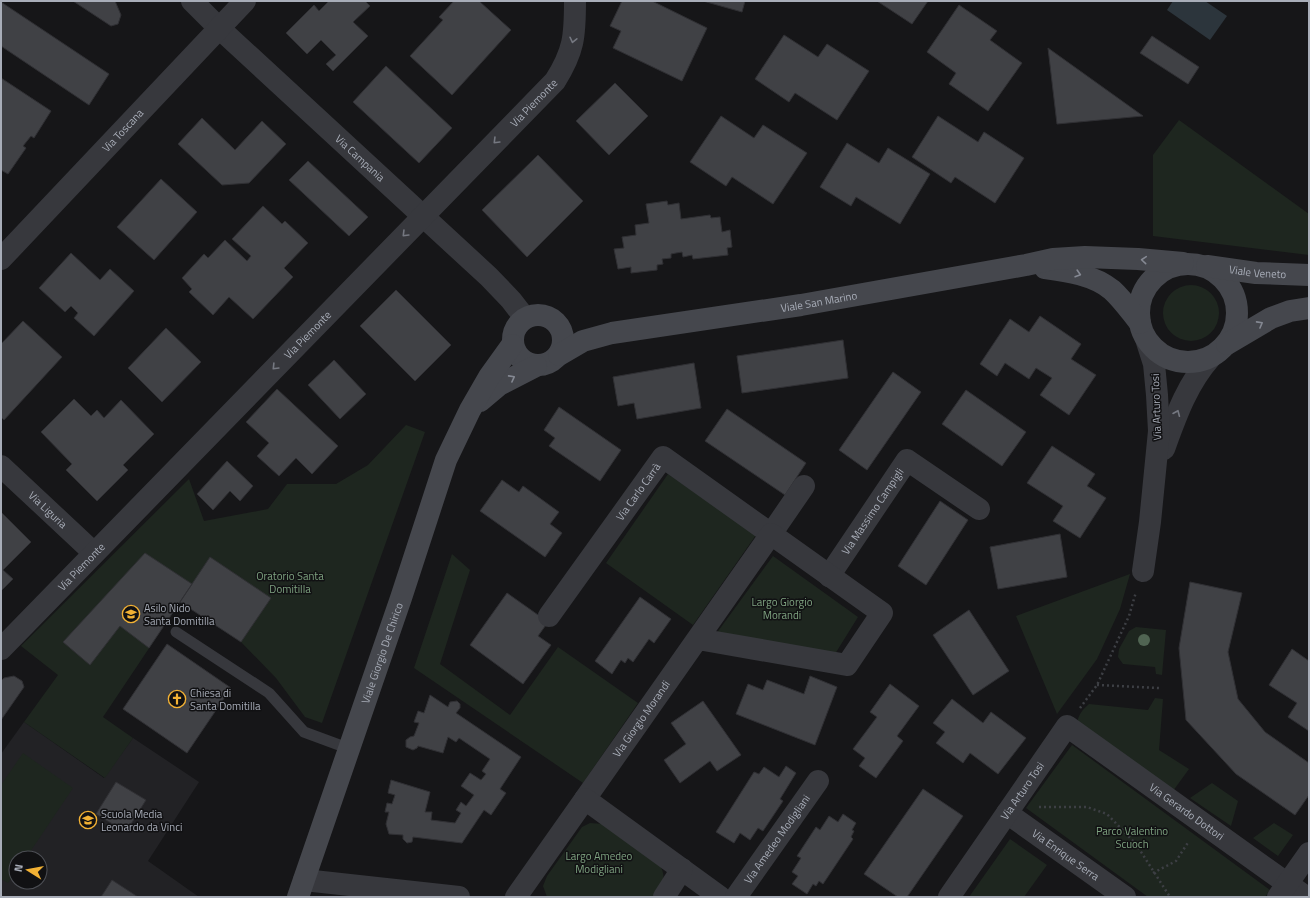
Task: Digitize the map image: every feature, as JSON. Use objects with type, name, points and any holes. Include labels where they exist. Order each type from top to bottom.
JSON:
[{"type":"street","name":"Via Campania","points":[[192,1],[219,28],[493,281],[525,318]]},
{"type":"street","name":"Via Toscana","points":[[1,259],[245,1]]},
{"type":"street","name":"Via Piemonte","points":[[1,649],[555,81],[563,68],[573,43],[575,28],[575,1]]},
{"type":"street","name":"Viale San Marino","points":[[559,355],[583,341],[612,333],[801,305],[1026,265],[1053,258],[1085,257],[1138,259],[1183,263]]},
{"type":"street","points":[[1219,350],[1234,330],[1238,315],[1236,299],[1230,285],[1219,274],[1206,266],[1194,263],[1183,263],[1167,268],[1154,277],[1144,291],[1139,306],[1143,331],[1156,350],[1168,358],[1182,362],[1197,361],[1219,350],[1271,318],[1290,311],[1309,308]]},
{"type":"street","name":"Viale San Marino","points":[[1026,265],[1065,270],[1095,279],[1111,289],[1124,303],[1143,331]]},
{"type":"street","name":"Viale Veneto","points":[[1206,266],[1256,273],[1309,275]]},
{"type":"street","points":[[533,315],[550,317],[556,322],[564,338],[559,355],[545,365],[536,366],[528,364],[521,359],[512,345],[514,329],[519,323],[525,318],[533,315]]},
{"type":"street","name":"Viale San Marino","points":[[556,322],[583,330],[612,333]]},
{"type":"street","name":"Via Arturo Tosi","points":[[1143,331],[1154,364],[1159,431],[1150,522],[1143,571]]},
{"type":"street","name":"Viale Giorgio De Chirico","points":[[301,889],[350,749],[446,460],[470,410],[489,377],[512,345]]},
{"type":"street","name":"Via Arturo Tosi","points":[[1154,476],[1187,391],[1200,370],[1219,350]]},
{"type":"street","name":"Viale Giorgio De Chirico","points":[[470,410],[499,385],[536,366]]},
{"type":"street","name":"Via Carlo Carrà","points":[[549,616],[663,457],[771,534]]},
{"type":"street","name":"Via Massimo Campigli","points":[[829,576],[907,460],[979,509]]},
{"type":"street","name":"Via Liguria","points":[[1,466],[94,553]]},
{"type":"street","points":[[771,534],[882,613],[847,665],[698,639],[804,486]]},
{"type":"street","name":"Via Giorgio Morandi","points":[[585,799],[698,639]]},
{"type":"street","name":"Via Arturo Tosi","points":[[949,897],[1068,726]]},
{"type":"street","name":"Via Gerardo Dottori","points":[[1068,726],[1202,822],[1283,890],[1306,897]]},
{"type":"street","name":"Via Amedeo Modigliani","points":[[736,897],[818,781]]},
{"type":"street","points":[[516,897],[585,799],[720,897]]},
{"type":"street","name":"Via Enrique Serra","points":[[1007,812],[1125,897]]},
{"type":"street","points":[[1283,890],[1309,853]]},
{"type":"street","points":[[664,897],[682,869]]},
{"type":"street","points":[[301,889],[459,897]]},
{"type":"lane","points":[[176,632],[269,693],[304,732],[350,749]]},
{"type":"path","points":[[1068,726],[1097,684],[1129,616],[1143,571]]},
{"type":"path","points":[[1097,684],[1159,688]]},
{"type":"path","points":[[1007,812],[1026,808],[1053,806],[1087,807],[1107,814],[1136,844],[1153,873],[1170,897]]},
{"type":"path","points":[[1153,873],[1176,861],[1202,822]]},
{"type":"shaded area","points":[[1173,1],[1205,1],[1227,16],[1210,40],[1167,10]]},
{"type":"shaded area","name":"Scuola Media Leonardo da Vinci","points":[[24,722],[104,778],[133,738],[199,782],[148,861],[199,897],[1,897],[1,754]]},
{"type":"green space","points":[[1179,120],[1309,214],[1309,255],[1153,236],[1153,155]]},
{"type":"green space","points":[[1185,285],[1197,285],[1211,293],[1219,307],[1217,324],[1211,333],[1197,341],[1185,341],[1175,336],[1168,329],[1163,319],[1163,307],[1168,297],[1175,290]]},
{"type":"green space","name":"Oratorio Santa Domitilla","points":[[406,425],[425,432],[322,723],[305,717],[276,678],[241,642],[180,602],[103,717],[133,738],[105,778],[24,722],[58,675],[21,646],[189,479],[204,521],[268,509],[287,484],[336,484],[368,465]]},
{"type":"green space","points":[[668,474],[756,535],[693,625],[606,563]]},
{"type":"green space","points":[[452,554],[470,570],[440,664],[510,715],[558,647],[638,703],[583,783],[414,668]]},
{"type":"green space","name":"Largo Giorgio Morandi","points":[[773,556],[858,617],[835,654],[716,634]]},
{"type":"green space","points":[[1130,574],[1120,609],[1097,659],[1057,714],[1016,616]]},
{"type":"green space","points":[[1136,627],[1166,630],[1162,675],[1156,674],[1155,667],[1123,664],[1118,657],[1119,649],[1129,631]]},
{"type":"green space","points":[[1155,698],[1163,699],[1159,750],[1189,769],[1173,791],[1077,723],[1081,712],[1089,704],[1148,710]]},
{"type":"green space","name":"Parco Valentino Scuoch","points":[[1072,745],[1270,890],[1265,897],[1148,897],[1026,808]]},
{"type":"green space","points":[[23,753],[73,788],[31,850],[8,850],[8,883],[1,879],[1,785]]},
{"type":"green space","points":[[1212,783],[1238,801],[1231,826],[1190,798]]},
{"type":"green space","name":"Largo Amedeo Modigliani","points":[[590,823],[603,824],[659,863],[663,873],[663,881],[654,897],[547,897],[543,886],[547,876],[582,827]]},
{"type":"green space","points":[[1274,823],[1293,835],[1278,856],[1253,838]]},
{"type":"green space","points":[[1010,839],[1047,865],[1024,897],[969,897]]},
{"type":"building","points":[[73,1],[115,1],[121,15],[118,24],[111,26]]},
{"type":"building","points":[[329,1],[365,1],[370,6],[353,22],[368,36],[333,71],[326,64],[336,55],[321,40],[307,54],[286,33],[314,5],[319,11]]},
{"type":"building","points":[[454,1],[479,1],[511,30],[452,95],[410,56],[443,20],[439,17]]},
{"type":"building","points":[[622,1],[652,1],[707,28],[682,81],[613,48],[621,31],[610,26]]},
{"type":"building","points":[[703,1],[745,1],[742,12]]},
{"type":"building","points":[[877,1],[928,1],[912,24]]},
{"type":"building","points":[[1,2],[109,74],[89,105],[1,46]]},
{"type":"building","points":[[959,5],[997,31],[990,40],[1022,63],[988,111],[949,84],[956,73],[927,52]]},
{"type":"building","points":[[784,35],[818,57],[827,44],[869,71],[837,120],[795,93],[789,102],[755,79]]},
{"type":"building","points":[[1152,36],[1199,67],[1188,84],[1140,53]]},
{"type":"building","points":[[1048,48],[1143,116],[1057,124]]},
{"type":"building","points":[[386,66],[452,128],[419,163],[353,102]]},
{"type":"building","points":[[1,78],[51,111],[34,138],[31,136],[23,146],[26,148],[8,174],[1,170]]},
{"type":"building","points":[[615,83],[648,116],[609,155],[576,121]]},
{"type":"building","points":[[721,116],[754,138],[763,125],[807,153],[773,204],[732,177],[726,186],[690,162]]},
{"type":"building","points":[[938,116],[978,142],[984,132],[1024,158],[995,203],[955,177],[951,183],[912,157]]},
{"type":"building","points":[[202,118],[235,150],[262,121],[286,144],[249,183],[222,185],[178,144]]},
{"type":"building","points":[[847,143],[879,163],[888,148],[930,174],[900,224],[856,197],[851,206],[820,187]]},
{"type":"building","points":[[538,155],[583,201],[527,257],[482,210]]},
{"type":"building","points":[[308,161],[368,217],[349,236],[289,180]]},
{"type":"building","points":[[161,179],[197,212],[154,260],[117,227]]},
{"type":"building","points":[[667,201],[668,205],[679,203],[681,219],[710,215],[711,218],[720,217],[722,232],[730,230],[732,247],[727,248],[728,255],[693,259],[692,255],[683,257],[682,252],[671,254],[671,258],[662,259],[663,264],[657,265],[657,270],[631,273],[631,267],[618,269],[614,249],[624,248],[622,237],[636,235],[635,225],[649,223],[646,204]]},
{"type":"building","points":[[263,206],[282,224],[285,221],[308,243],[284,268],[293,277],[253,319],[229,297],[213,315],[189,292],[192,289],[182,278],[204,254],[208,258],[225,240],[247,261],[251,256],[232,239]]},
{"type":"building","points":[[71,253],[100,280],[110,269],[134,291],[94,336],[74,318],[78,313],[71,306],[65,312],[39,288]]},
{"type":"building","points":[[396,290],[451,345],[415,381],[360,326]]},
{"type":"building","points":[[1040,316],[1081,344],[1071,359],[1096,375],[1069,415],[1040,395],[1052,378],[1036,368],[1029,379],[1005,363],[997,376],[980,364],[1010,319],[1029,332]]},
{"type":"building","points":[[23,321],[62,357],[4,420],[1,417],[1,344]]},
{"type":"building","points":[[166,328],[201,362],[162,402],[128,368]]},
{"type":"building","points":[[843,340],[848,378],[742,393],[737,356]]},
{"type":"building","points":[[334,360],[366,394],[340,419],[308,385]]},
{"type":"building","points":[[694,363],[701,408],[637,419],[634,403],[618,406],[613,377]]},
{"type":"building","points":[[893,372],[921,392],[867,470],[839,450]]},
{"type":"building","points":[[277,389],[338,446],[312,474],[296,458],[279,476],[257,456],[269,443],[246,422]]},
{"type":"building","points":[[966,390],[1026,432],[1002,466],[942,424]]},
{"type":"building","points":[[74,399],[91,416],[97,410],[104,418],[121,400],[154,434],[123,465],[128,470],[97,501],[66,470],[72,464],[41,432]]},
{"type":"building","points":[[559,407],[621,450],[600,481],[549,446],[555,438],[544,430]]},
{"type":"building","points":[[727,409],[806,463],[785,495],[705,441]]},
{"type":"building","points":[[1052,446],[1095,474],[1087,486],[1106,498],[1080,538],[1053,521],[1063,506],[1027,483]]},
{"type":"building","points":[[227,461],[253,486],[240,501],[230,491],[213,510],[197,494]]},
{"type":"building","points":[[502,480],[519,492],[523,486],[559,512],[550,524],[562,533],[545,557],[480,511]]},
{"type":"building","points":[[940,501],[968,520],[926,585],[898,566]]},
{"type":"building","points":[[1,512],[31,542],[3,570],[13,579],[1,591]]},
{"type":"building","points":[[1060,534],[1067,577],[998,589],[990,547]]},
{"type":"building","name":"Asilo Nido Santa Domitilla","points":[[145,553],[192,584],[149,648],[120,626],[90,665],[63,642]]},
{"type":"building","points":[[210,557],[271,598],[241,642],[180,602]]},
{"type":"building","points":[[1190,582],[1242,593],[1228,652],[1238,699],[1265,732],[1309,763],[1309,795],[1295,815],[1236,774],[1186,720],[1179,648]]},
{"type":"building","points":[[507,593],[548,622],[538,636],[551,645],[523,684],[470,645]]},
{"type":"building","points":[[640,597],[671,619],[654,643],[649,639],[633,662],[628,658],[625,663],[621,660],[612,674],[595,661]]},
{"type":"building","points":[[969,610],[1009,671],[973,695],[933,635]]},
{"type":"building","name":"Chiesa di Santa Domitilla","points":[[167,644],[231,688],[187,753],[123,709]]},
{"type":"building","points":[[1292,649],[1309,661],[1309,731],[1288,717],[1297,703],[1269,685]]},
{"type":"building","points":[[14,676],[22,681],[24,687],[1,720],[1,681],[4,678]]},
{"type":"building","points":[[810,676],[837,687],[815,745],[736,714],[748,684],[763,690],[767,680],[804,694]]},
{"type":"building","points":[[890,684],[919,706],[897,736],[903,741],[876,778],[859,766],[865,758],[853,749],[877,717],[870,712]]},
{"type":"building","points":[[430,695],[448,707],[450,702],[457,701],[460,704],[460,708],[456,713],[521,757],[500,789],[506,793],[491,815],[484,810],[462,843],[413,837],[412,842],[407,843],[403,839],[403,835],[389,834],[386,824],[389,812],[385,812],[387,803],[392,804],[395,795],[388,793],[391,780],[430,792],[425,812],[432,812],[431,820],[455,823],[461,813],[456,810],[461,802],[466,806],[474,795],[461,786],[470,773],[481,780],[486,774],[482,771],[490,759],[459,738],[456,742],[448,737],[443,753],[418,746],[413,750],[406,747],[406,740],[414,736],[419,723],[414,722],[418,711],[424,713]]},
{"type":"building","points":[[952,699],[983,723],[991,712],[1026,738],[998,774],[970,753],[963,763],[936,743],[945,732],[933,723]]},
{"type":"building","points":[[703,701],[741,755],[717,771],[710,761],[680,783],[664,760],[686,744],[671,723]]},
{"type":"building","points":[[786,766],[796,773],[780,799],[783,801],[763,831],[758,828],[750,840],[740,833],[734,843],[716,832],[754,772],[759,774],[764,767],[779,777]]},
{"type":"building","points":[[116,782],[146,800],[126,832],[96,814]]},
{"type":"building","points":[[923,789],[963,816],[907,897],[898,897],[864,874]]},
{"type":"building","points":[[843,814],[856,823],[852,830],[854,831],[851,837],[853,839],[823,884],[819,881],[816,886],[813,884],[807,894],[792,884],[798,876],[792,872],[801,858],[797,856],[816,827],[820,830],[829,816],[838,822]]},
{"type":"building","points":[[112,880],[138,897],[101,897]]},
{"type":"place","name":"Asilo Nido Santa Domitilla","points":[[131,614]]},
{"type":"place","name":"Chiesa di Santa Domitilla","points":[[177,699]]},
{"type":"place","name":"Scuola Media Leonardo da Vinci","points":[[88,820]]}]
